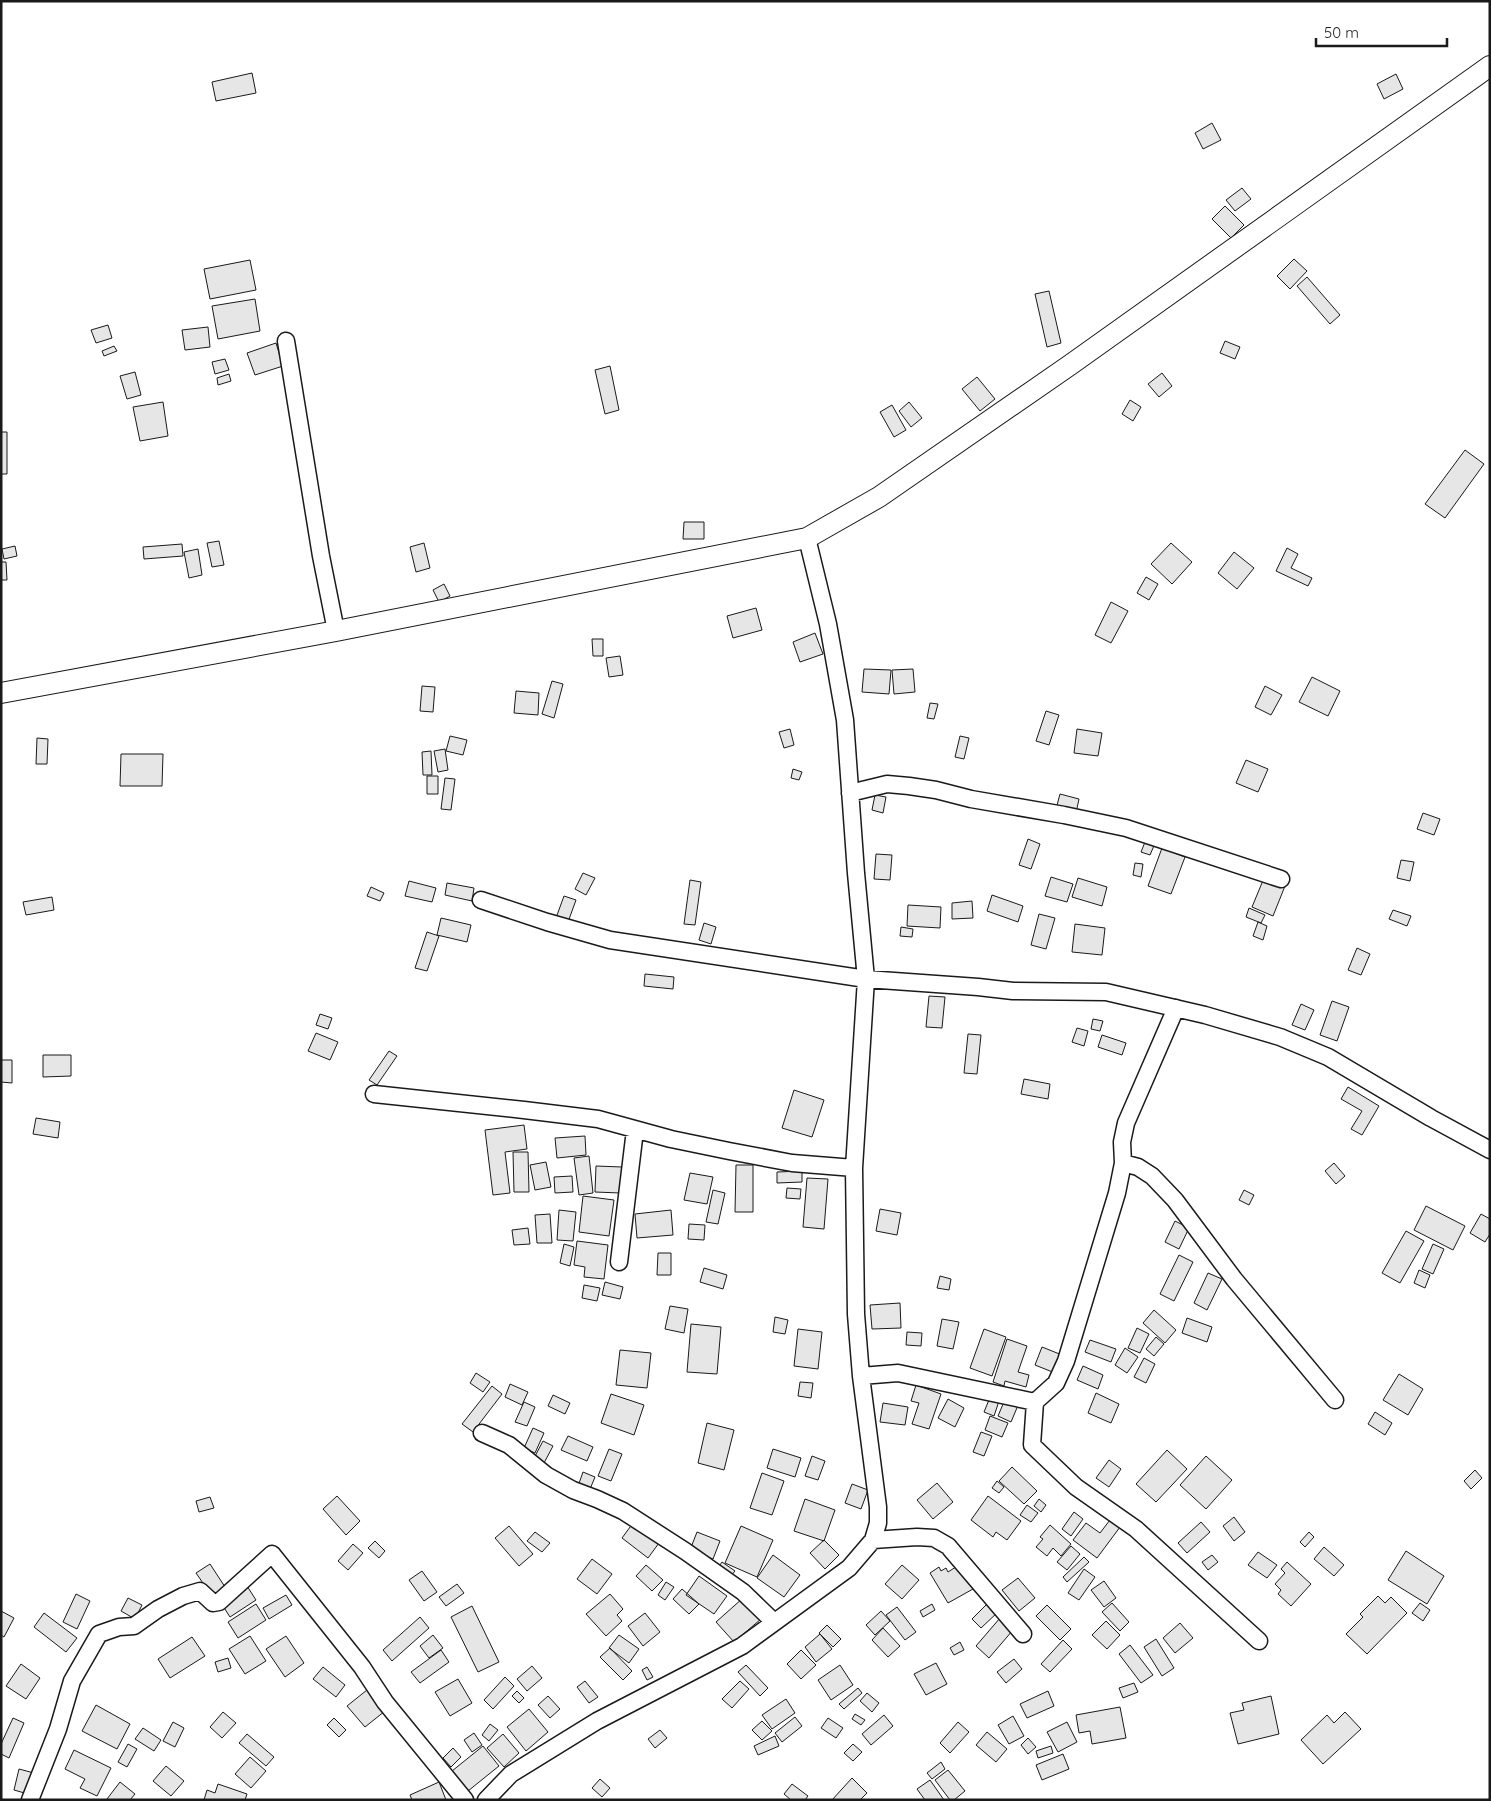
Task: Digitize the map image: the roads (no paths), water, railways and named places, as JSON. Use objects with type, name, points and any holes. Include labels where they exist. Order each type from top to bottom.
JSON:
[{"type":"street","points":[[1,693],[336,631],[806,538],[879,497],[1054,376],[1490,66]]},
{"type":"street","points":[[286,341],[321,556],[336,631]]},
{"type":"street","points":[[486,1800],[511,1774],[597,1721],[742,1646],[849,1568],[873,1540],[878,1524],[878,1507],[861,1376],[856,1314],[854,1168],[866,979],[845,720],[828,624],[806,538]]},
{"type":"street","points":[[850,793],[887,784],[909,786],[1064,815],[1126,828],[1281,879]]},
{"type":"street","points":[[481,900],[610,940],[866,979],[978,986],[1014,991],[1106,992],[1176,1008],[1280,1037],[1328,1057],[1431,1118],[1490,1150]]},
{"type":"street","points":[[1176,1008],[1126,1123],[1122,1142],[1123,1163],[1117,1192],[1066,1361],[1056,1383],[1035,1402],[1032,1445],[1076,1487],[1136,1529],[1259,1641]]},
{"type":"street","points":[[374,1094],[598,1119],[671,1139],[792,1162],[854,1168]]},
{"type":"street","points":[[619,1262],[635,1130]]},
{"type":"street","points":[[1123,1163],[1138,1167],[1152,1176],[1175,1200],[1234,1278],[1334,1400]]},
{"type":"street","points":[[861,1376],[898,1373],[1035,1402]]},
{"type":"street","points":[[482,1433],[509,1445],[546,1475],[573,1490],[597,1498],[622,1511],[685,1550],[744,1592],[774,1622]]},
{"type":"street","points":[[873,1540],[917,1537],[934,1538],[948,1546],[1023,1634]]},
{"type":"street","points":[[30,1800],[58,1729],[72,1681],[99,1634],[119,1627],[134,1626],[158,1609],[183,1596],[200,1591],[213,1603],[219,1602],[272,1554],[362,1667],[385,1702],[465,1800]]}]
